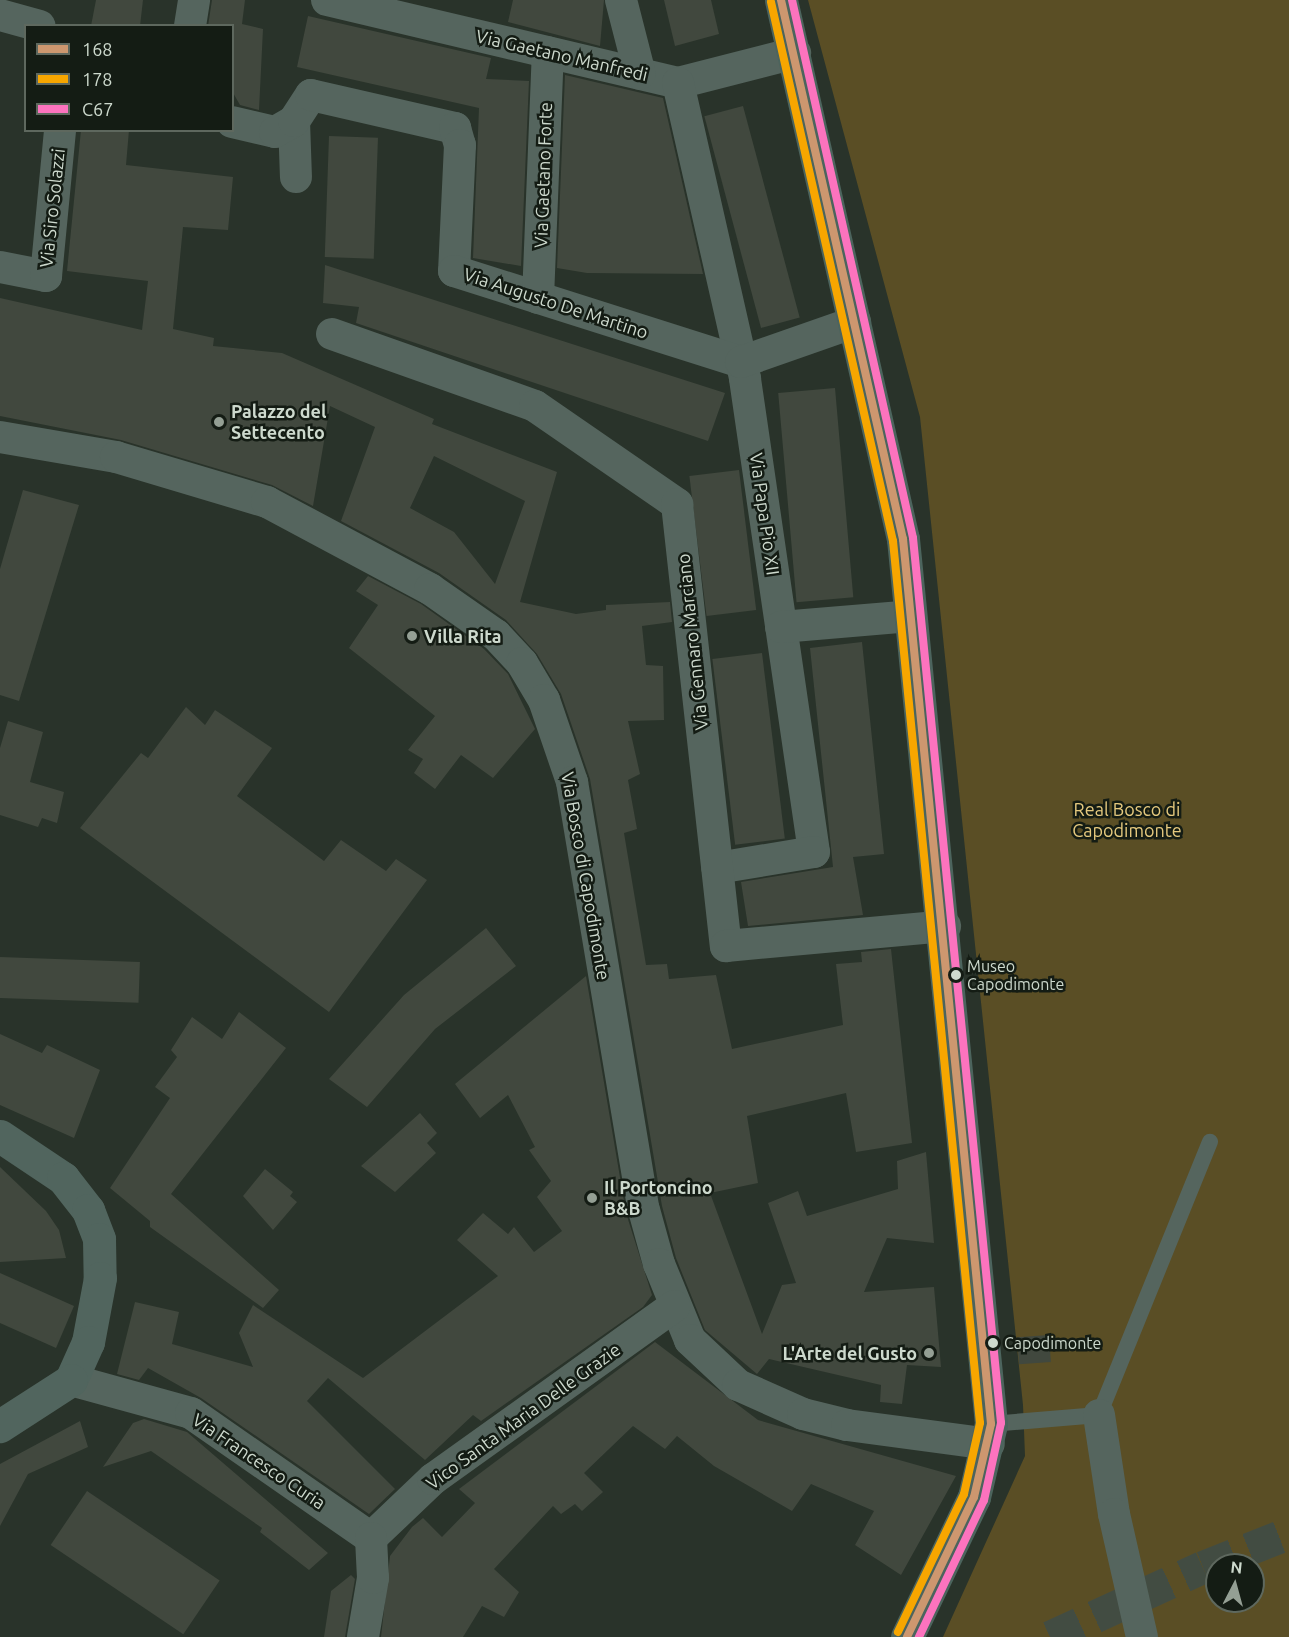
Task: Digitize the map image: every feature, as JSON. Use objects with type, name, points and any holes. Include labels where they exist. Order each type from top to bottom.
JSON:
[{"type":"main road","points":[[781,0],[795,53],[903,539],[945,926],[990,1434],[974,1497],[907,1637]]},
{"type":"main road","points":[[0,1136],[63,1178],[88,1210],[99,1239],[96,1314],[71,1380],[0,1426]]},
{"type":"street","points":[[190,24],[194,0]]},
{"type":"street","name":"Via Gaetano Manfredi","points":[[327,0],[413,10],[548,52],[678,83],[795,53]]},
{"type":"street","points":[[621,0],[640,74]]},
{"type":"street","points":[[0,15],[33,24]]},
{"type":"street","name":"Via Gaetano Forte","points":[[538,298],[548,52]]},
{"type":"street","name":"Via Papa Pio XII","points":[[678,83],[741,362],[814,852],[717,868]]},
{"type":"street","name":"Via Augusto De Martino","points":[[294,121],[310,95],[455,128],[460,145],[454,271],[741,362]]},
{"type":"street","points":[[234,122],[275,132],[294,121],[296,177]]},
{"type":"street","name":"Via Siro Solazzi","points":[[0,267],[46,276],[60,132]]},
{"type":"street","points":[[741,362],[855,322]]},
{"type":"street","name":"Via Gennaro Marciano","points":[[332,334],[535,406],[677,504],[726,946],[945,926]]},
{"type":"street","name":"Via Bosco di Capodimonte","points":[[0,437],[116,457],[267,502],[430,589],[496,635],[522,663],[544,700],[572,782],[644,1210],[675,1306],[690,1340],[713,1365],[774,1404],[847,1425],[990,1434]]},
{"type":"street","points":[[781,627],[911,616]]},
{"type":"street","name":"Vico Santa Maria Delle Grazie","points":[[370,1538],[433,1479],[675,1306]]},
{"type":"street","name":"Via Francesco Curia","points":[[71,1380],[190,1413],[370,1538]]},
{"type":"street","points":[[1099,1415],[1114,1514],[1142,1637]]},
{"type":"street","points":[[363,1637],[373,1578],[370,1538]]},
{"type":"lane","points":[[990,1434],[1099,1415],[1210,1142]]},
{"type":"green space","name":"Real Bosco di Capodimonte","points":[[808,0],[1289,0],[1289,1637],[943,1637],[1025,1456],[1023,1405],[920,417]]},
{"type":"building","points":[[96,0],[143,0],[140,24],[91,24]]},
{"type":"building","points":[[212,0],[245,0],[242,24],[263,29],[259,110],[240,105],[234,94],[234,24],[208,24]]},
{"type":"building","points":[[513,0],[604,0],[600,46],[508,22]]},
{"type":"building","points":[[664,0],[711,0],[719,34],[675,46]]},
{"type":"building","points":[[308,16],[491,58],[486,79],[529,81],[521,266],[473,258],[479,108],[297,67]]},
{"type":"building","points":[[565,75],[663,98],[703,274],[587,273],[557,268]]},
{"type":"building","points":[[743,106],[800,318],[761,328],[704,116]]},
{"type":"building","points":[[81,132],[129,132],[126,165],[233,177],[228,230],[183,227],[173,329],[214,338],[213,346],[282,353],[434,419],[432,424],[557,472],[520,602],[576,614],[606,610],[606,605],[670,602],[672,622],[642,626],[646,665],[663,666],[664,720],[628,721],[640,774],[628,780],[637,829],[624,833],[646,965],[667,964],[669,979],[716,975],[732,1049],[843,1025],[836,964],[862,962],[861,952],[891,949],[912,1143],[856,1152],[846,1093],[747,1116],[758,1183],[710,1193],[762,1334],[782,1285],[796,1283],[768,1203],[798,1191],[807,1216],[898,1189],[897,1161],[926,1152],[934,1243],[887,1238],[864,1292],[934,1287],[941,1367],[907,1365],[902,1404],[880,1402],[881,1385],[769,1359],[757,1374],[705,1330],[676,1258],[662,1206],[590,779],[561,694],[537,654],[506,620],[439,573],[341,521],[375,427],[330,406],[313,506],[272,485],[121,440],[0,416],[0,298],[142,330],[148,281],[67,271]],"holes":[[[434,456],[525,501],[495,584],[454,532],[410,508]]]},
{"type":"building","points":[[329,136],[378,138],[374,259],[325,257]]},
{"type":"building","points":[[325,265],[725,393],[708,441],[356,323],[359,307],[323,303]]},
{"type":"building","points":[[835,388],[853,597],[797,602],[778,393]]},
{"type":"building","points":[[739,470],[756,610],[707,616],[689,476]]},
{"type":"building","points":[[23,490],[79,505],[19,701],[0,695],[0,569]]},
{"type":"building","points":[[368,576],[421,604],[484,649],[508,674],[535,729],[493,778],[461,755],[435,789],[414,773],[423,759],[408,750],[435,716],[349,648],[378,605],[356,591]]},
{"type":"building","points":[[862,642],[884,854],[853,857],[863,915],[748,926],[741,882],[833,867],[810,648]]},
{"type":"building","points":[[762,653],[785,839],[735,845],[712,659]]},
{"type":"building","points":[[186,707],[205,725],[215,710],[272,748],[237,796],[324,861],[341,840],[386,871],[396,859],[427,880],[329,1012],[80,828],[141,753],[148,758]]},
{"type":"building","points":[[8,721],[43,732],[30,782],[64,792],[57,823],[42,818],[38,827],[0,815],[0,748]]},
{"type":"building","points":[[486,928],[516,966],[435,1029],[367,1107],[329,1079],[404,995]]},
{"type":"building","points":[[0,957],[140,962],[138,1003],[0,998]]},
{"type":"building","points":[[586,976],[626,1213],[652,1295],[643,1307],[481,1421],[473,1415],[425,1460],[328,1378],[307,1401],[395,1489],[369,1514],[201,1398],[148,1368],[139,1380],[117,1374],[135,1302],[179,1312],[172,1344],[253,1367],[239,1333],[253,1305],[363,1378],[498,1276],[457,1240],[483,1213],[508,1234],[514,1227],[534,1252],[562,1231],[537,1197],[551,1181],[529,1150],[535,1147],[508,1095],[480,1118],[455,1084]]},
{"type":"building","points":[[239,1012],[286,1048],[171,1194],[279,1290],[263,1308],[150,1227],[150,1221],[110,1188],[170,1098],[155,1087],[177,1057],[171,1050],[192,1017],[222,1039]]},
{"type":"building","points":[[0,1034],[42,1053],[47,1045],[100,1070],[74,1138],[0,1105]]},
{"type":"building","points":[[420,1113],[437,1133],[427,1143],[436,1153],[395,1192],[361,1166]]},
{"type":"building","points":[[0,1167],[46,1211],[59,1230],[66,1258],[0,1262]]},
{"type":"building","points":[[265,1169],[293,1192],[290,1196],[297,1202],[273,1230],[243,1196]]},
{"type":"building","points":[[0,1273],[74,1306],[56,1348],[0,1323]]},
{"type":"building","points":[[1049,1335],[1051,1362],[1019,1364],[1017,1337]]},
{"type":"building","points":[[655,1342],[758,1420],[956,1476],[901,1575],[855,1545],[874,1511],[811,1484],[792,1511],[714,1466],[677,1436],[665,1449],[633,1426],[584,1473],[603,1492],[582,1511],[575,1504],[561,1514],[553,1506],[494,1569],[519,1592],[504,1617],[482,1606],[463,1637],[381,1637],[390,1556],[412,1527],[423,1518],[442,1537],[475,1503],[459,1489]]},
{"type":"building","points":[[144,1419],[187,1432],[328,1553],[309,1570],[260,1532],[262,1528],[151,1451],[103,1467],[133,1423]]},
{"type":"building","points":[[80,1421],[88,1447],[28,1474],[0,1526],[0,1464]]},
{"type":"building","points":[[87,1491],[220,1580],[183,1634],[51,1545]]},
{"type":"building","points":[[351,1575],[355,1579],[345,1637],[324,1637],[331,1591]]},
{"type":"tunnel","points":[[1050,1637],[1203,1567],[1289,1533]]},
{"type":"transit line","name":"168","points":[[781,0],[903,539],[991,1424],[974,1497],[907,1637]]},
{"type":"transit line","name":"C67","points":[[792,0],[913,538],[1001,1423],[984,1500],[919,1637]]},
{"type":"transit line","name":"178","points":[[771,2],[893,541],[980,1423],[964,1494],[898,1632]]},
{"type":"place","name":"Palazzo del Settecento","points":[[219,422]]},
{"type":"place","name":"Villa Rita","points":[[412,636]]},
{"type":"place","name":"Museo Capodimonte","points":[[956,975]]},
{"type":"place","name":"Il Portoncino B&B","points":[[592,1198]]},
{"type":"place","name":"Capodimonte","points":[[993,1343]]},
{"type":"place","name":"L'Arte del Gusto","points":[[929,1353]]}]
